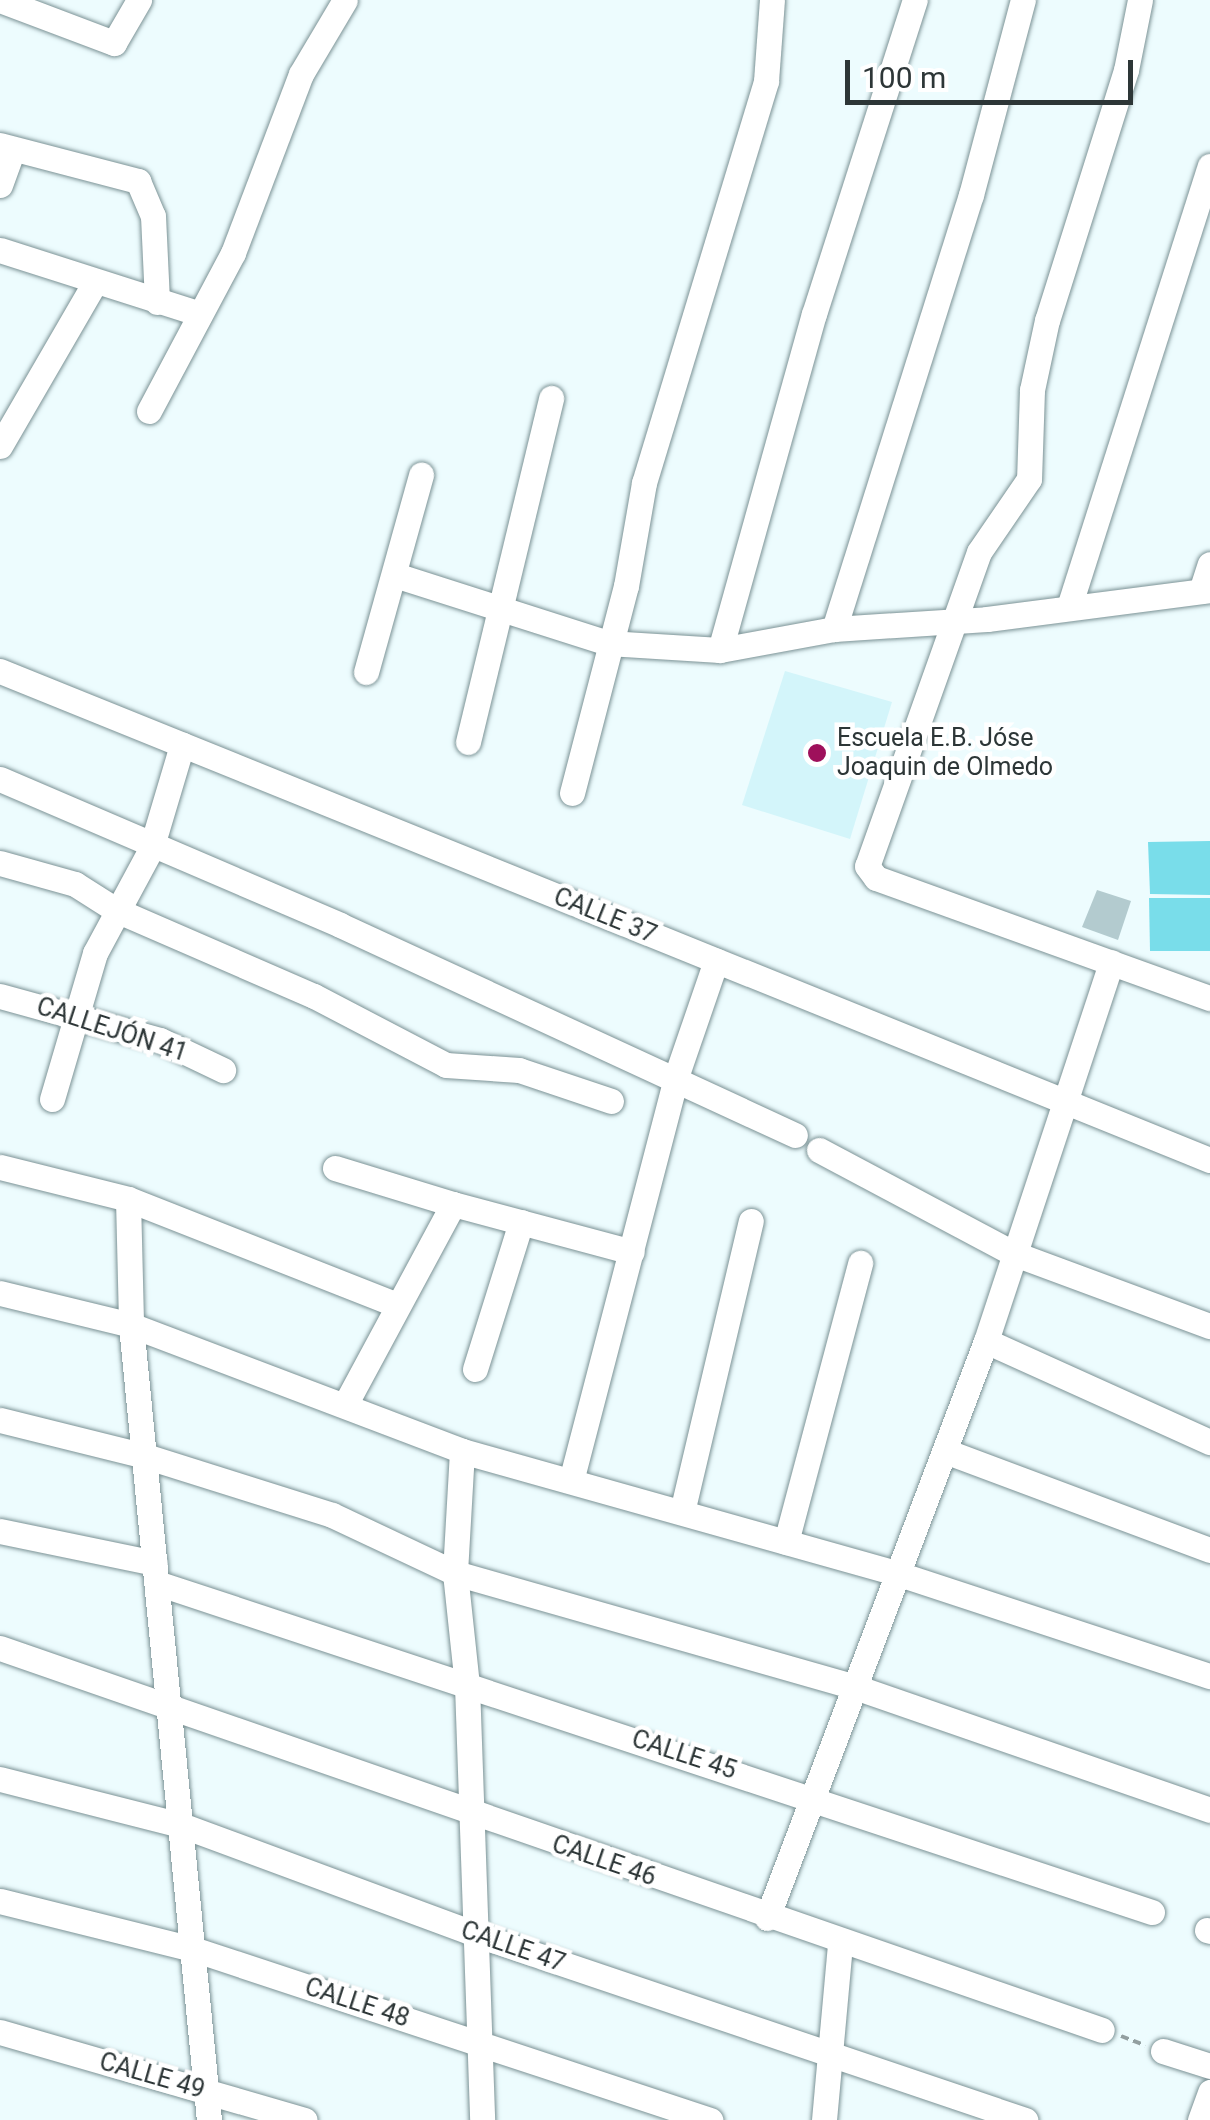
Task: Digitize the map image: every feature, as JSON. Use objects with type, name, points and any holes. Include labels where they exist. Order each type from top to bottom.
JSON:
[{"type":"street","points":[[0,0],[114,43],[138,0]]},
{"type":"street","points":[[149,411],[269,168],[301,74],[345,0]]},
{"type":"street","points":[[572,793],[667,400],[766,81],[772,0]]},
{"type":"street","points":[[720,650],[814,314],[915,0]]},
{"type":"street","points":[[834,629],[971,195],[1024,0]]},
{"type":"street","points":[[1140,0],[1126,70],[1048,320],[1032,390],[1029,478],[979,552],[950,622],[870,874],[1210,998]]},
{"type":"street","points":[[0,185],[6,147],[138,181],[153,216],[157,302]]},
{"type":"street","points":[[1069,607],[1210,166]]},
{"type":"street","points":[[0,250],[94,284],[200,314]]},
{"type":"street","points":[[0,446],[94,284]]},
{"type":"street","points":[[468,742],[551,398]]},
{"type":"street","points":[[366,672],[421,475]]},
{"type":"street","points":[[396,575],[608,643],[720,650],[834,629],[950,622],[1206,591],[1210,564]]},
{"type":"street","name":"CALLE 37","points":[[0,671],[1210,1160]]},
{"type":"street","points":[[52,1098],[76,1014],[116,910],[151,849],[182,745]]},
{"type":"street","points":[[0,779],[151,849],[340,925],[504,1006],[676,1078],[795,1134]]},
{"type":"street","points":[[0,864],[75,884],[116,910],[314,996],[446,1065],[520,1070],[610,1102]]},
{"type":"street","points":[[572,1481],[676,1078],[716,961]]},
{"type":"street","points":[[767,1918],[986,1341],[1112,962]]},
{"type":"street","name":"CALLEJÓN 41","points":[[0,996],[76,1014],[223,1070]]},
{"type":"street","points":[[819,1150],[1016,1254],[1210,1326]]},
{"type":"street","points":[[0,1167],[128,1199],[395,1304]]},
{"type":"street","points":[[335,1168],[632,1252]]},
{"type":"street","points":[[128,1199],[131,1325],[209,2120]]},
{"type":"street","points":[[346,1403],[395,1304],[453,1204]]},
{"type":"street","points":[[682,1512],[751,1220]]},
{"type":"street","points":[[475,1369],[520,1222]]},
{"type":"street","points":[[786,1542],[860,1263]]},
{"type":"street","points":[[0,1293],[131,1325],[346,1403],[462,1451],[899,1574],[1210,1676]]},
{"type":"street","points":[[986,1341],[1210,1442]]},
{"type":"street","points":[[0,1420],[145,1456],[332,1515],[455,1573],[855,1687],[1210,1810]]},
{"type":"street","points":[[945,1450],[1210,1550]]},
{"type":"street","points":[[462,1451],[455,1573],[466,1686],[482,2120]]},
{"type":"street","name":"CALLE 45","points":[[0,1531],[156,1573],[466,1686],[814,1796],[1152,1912]]},
{"type":"street","name":"CALLE 46","points":[[0,1648],[169,1702],[840,1944],[1102,2030]]},
{"type":"street","name":"CALLE 47","points":[[0,1779],[181,1825],[476,1934],[1026,2120]]},
{"type":"street","name":"CALLE 48","points":[[0,1901],[193,1949],[710,2120]]},
{"type":"street","points":[[824,2120],[840,1944]]},
{"type":"street","name":"CALLE 49","points":[[0,2032],[305,2120]]},
{"type":"street","points":[[1163,2051],[1210,2066]]},
{"type":"street","points":[[1200,2120],[1210,2092]]},
{"type":"path","points":[[1102,2030],[1163,2051]]},
{"type":"shaded area","name":"Escuela E.B. Jóse Joaquin de Olmedo","points":[[785,671],[892,702],[850,839],[742,805]]},
{"type":"shaded area","points":[[1210,841],[1210,895],[1150,894],[1148,842]]},
{"type":"shaded area","points":[[1149,898],[1210,898],[1210,951],[1150,951]]},
{"type":"building","points":[[1097,890],[1131,901],[1118,940],[1082,927]]},
{"type":"place","name":"Escuela E.B. Jóse Joaquin de Olmedo","points":[[817,753]]}]
